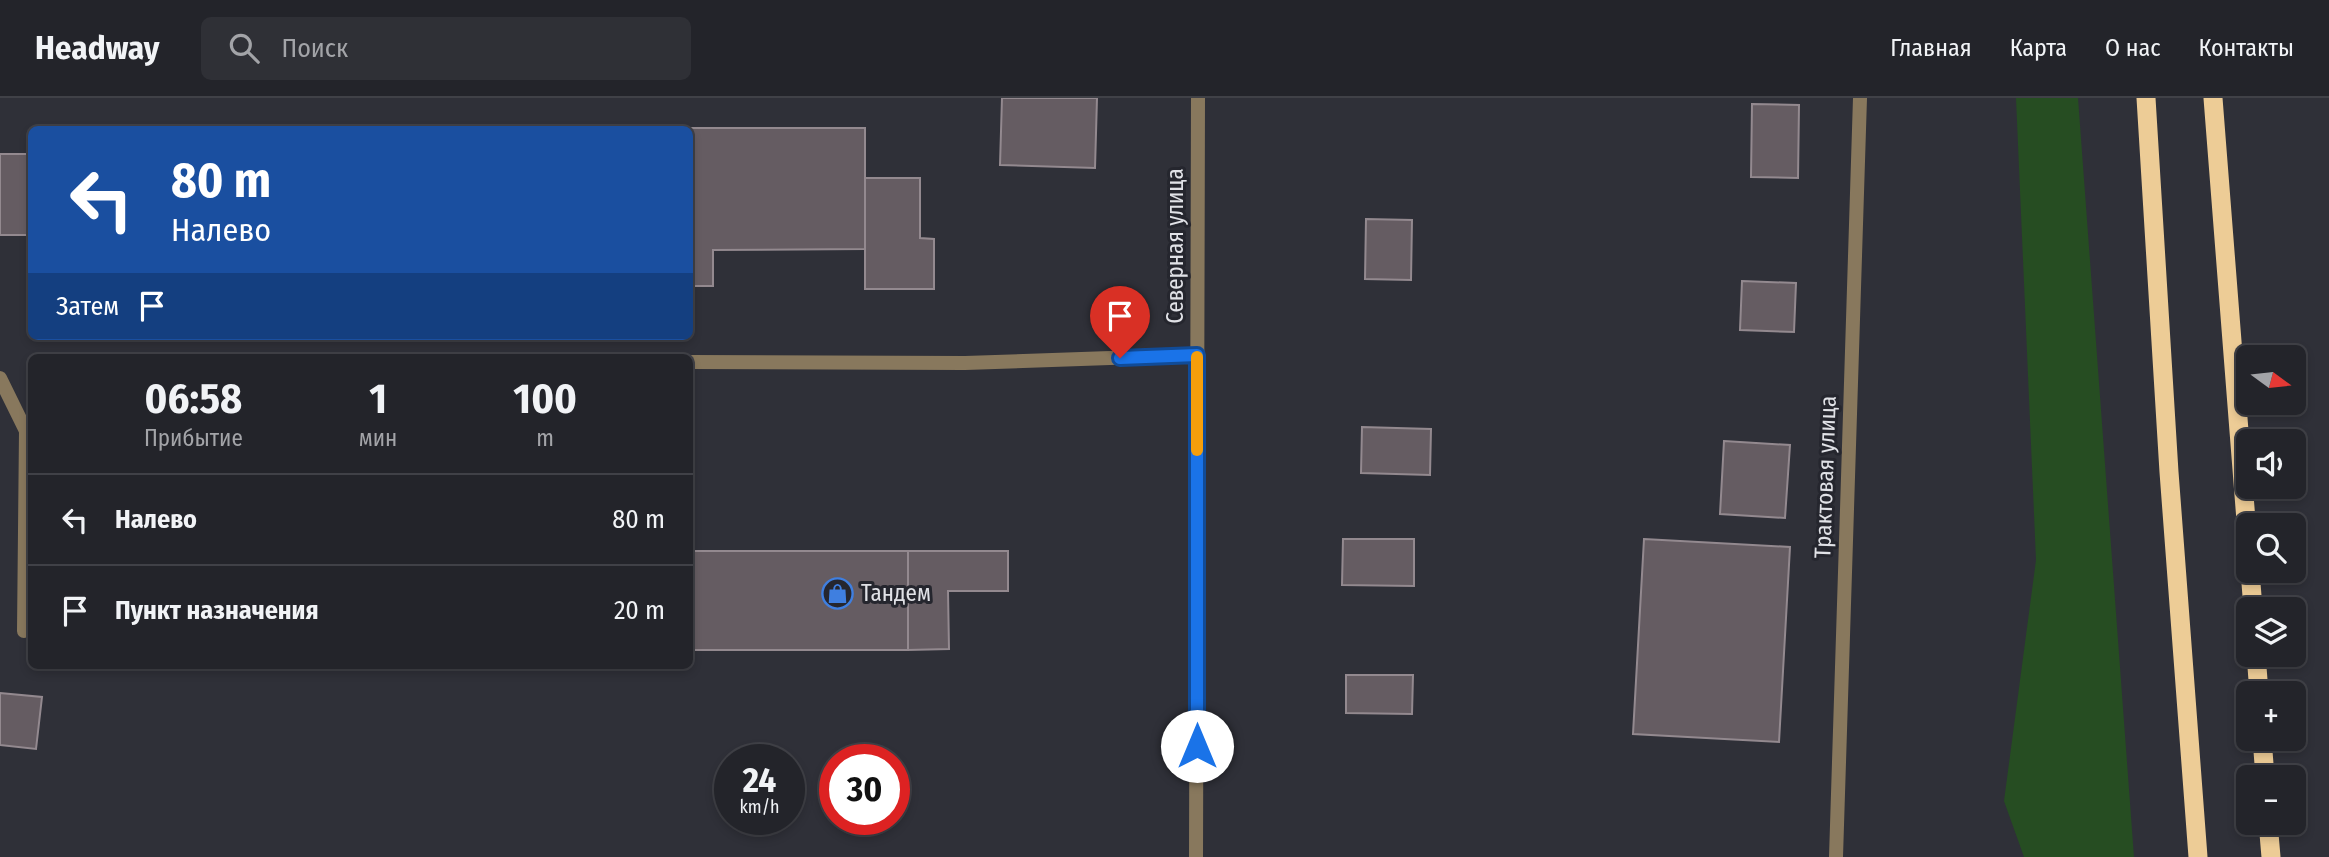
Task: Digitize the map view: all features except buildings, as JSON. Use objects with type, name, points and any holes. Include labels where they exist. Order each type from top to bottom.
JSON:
[{"type":"highway","points":[[2146,98],[2169,472],[2198,857]]},
{"type":"highway","points":[[2213,98],[2245,513]]},
{"type":"highway","points":[[2269,835],[2271,857]]},
{"type":"street","name":"Северная улица","points":[[1196,857],[1198,98]]},
{"type":"street","name":"Трактовая улица","points":[[1836,857],[1860,98]]},
{"type":"street","points":[[693,362],[965,362],[1197,355]]},
{"type":"street","points":[[0,378],[26,431],[24,631]]},
{"type":"green space","points":[[2016,98],[2078,98],[2134,857],[2024,857],[2004,801],[2036,560]]},
{"type":"slow traffic","points":[[1197,357],[1197,450]]},
{"type":"place","name":"Тандем","points":[[838,593]]},
{"type":"route","points":[[1120,358],[1197,355],[1197,746]]}]
